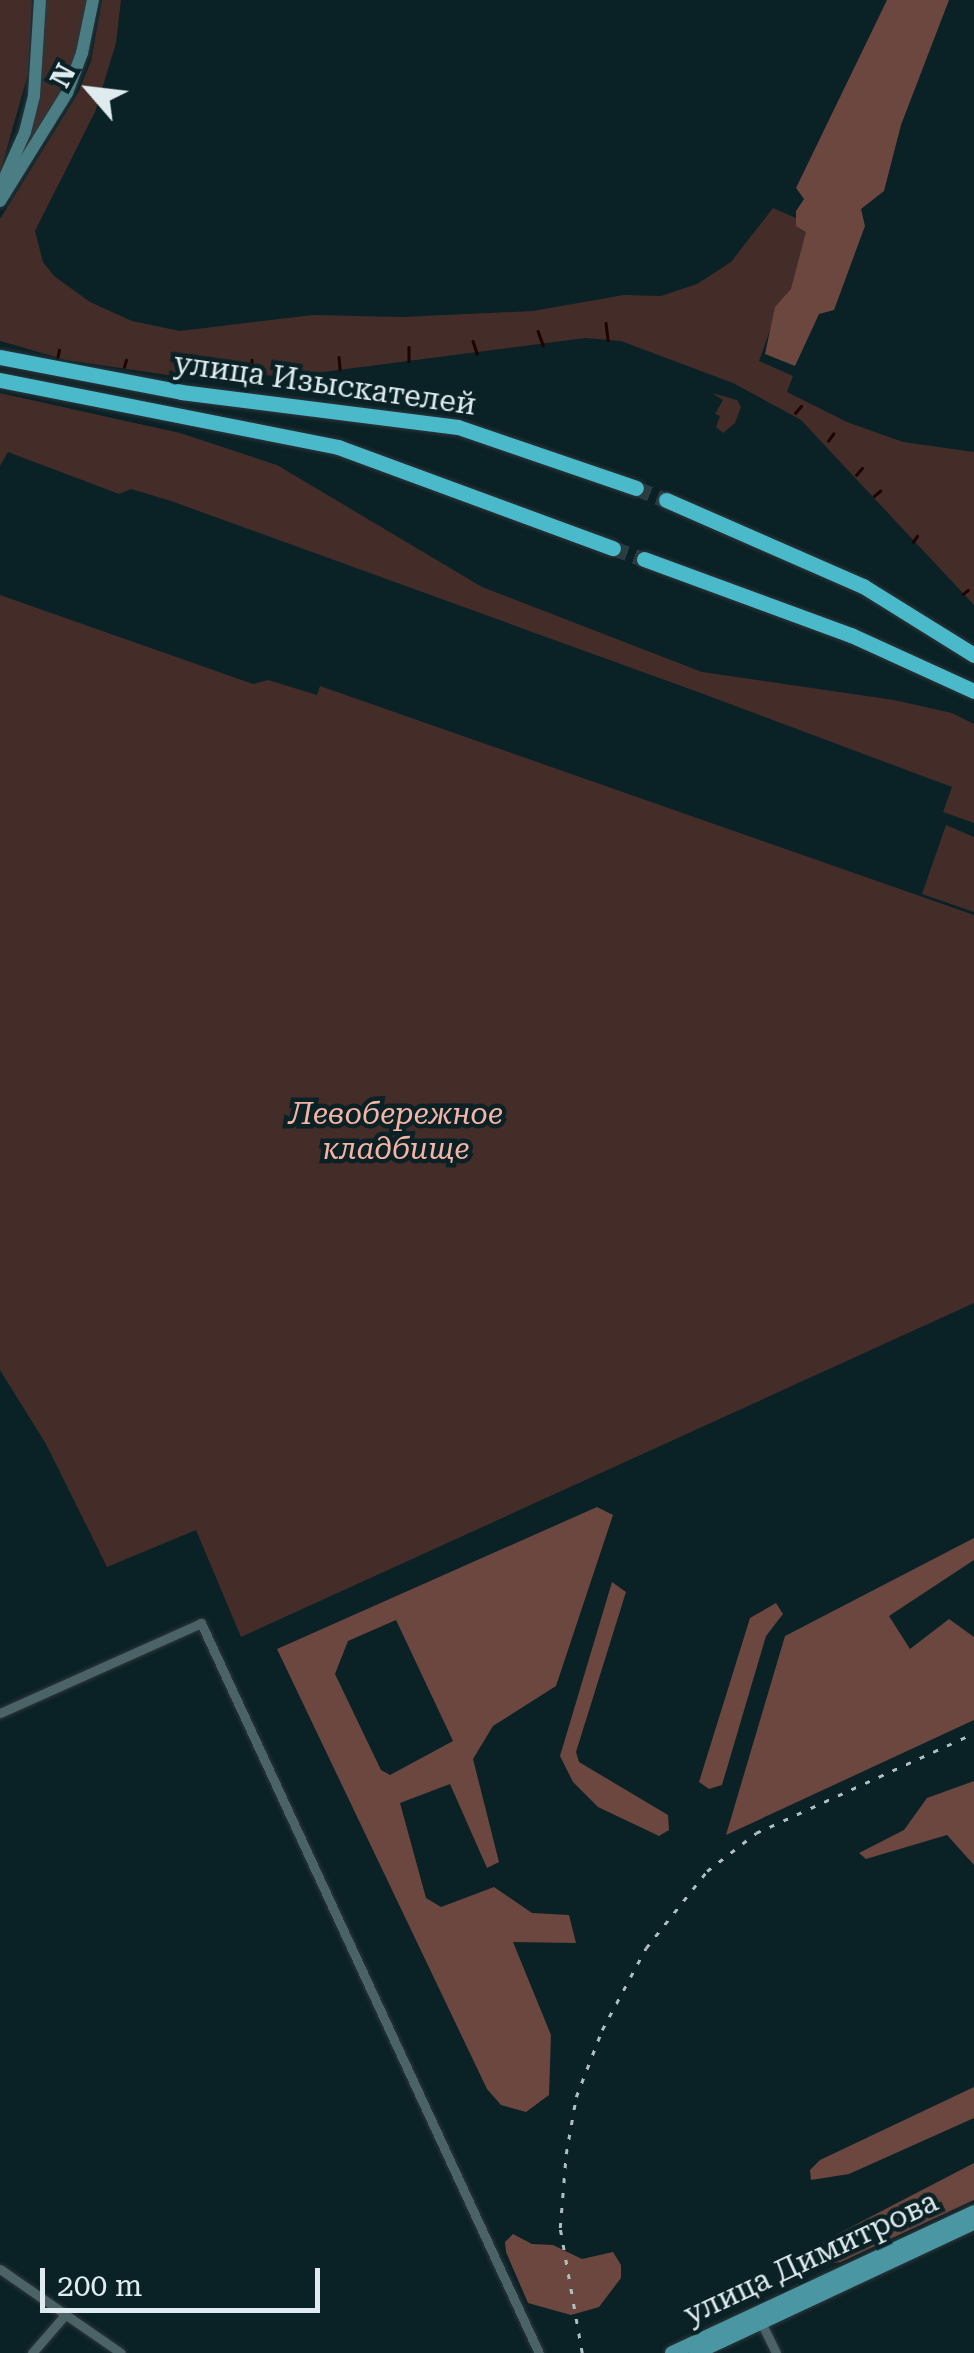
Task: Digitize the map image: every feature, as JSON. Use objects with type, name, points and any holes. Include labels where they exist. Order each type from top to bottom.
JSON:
[{"type":"highway","name":"улица Изыскателей","points":[[0,357],[181,392],[458,427],[636,488]]},
{"type":"highway","name":"улица Изыскателей","points":[[0,380],[338,447],[612,548]]},
{"type":"highway","points":[[666,500],[863,586],[974,655]]},
{"type":"highway","points":[[644,559],[851,635],[974,691]]},
{"type":"main road","name":"улица Димитрова","points":[[696,2353],[974,2212]]},
{"type":"main road","name":"улица Димитрова","points":[[672,2353],[974,2223]]},
{"type":"street","points":[[0,189],[26,132],[34,95],[40,0]]},
{"type":"street","points":[[0,200],[67,93],[82,53],[93,0]]},
{"type":"street","points":[[0,1713],[201,1623],[539,2353]]},
{"type":"street","points":[[0,2269],[120,2353]]},
{"type":"street","points":[[32,2353],[64,2316]]},
{"type":"street","points":[[759,2318],[776,2353]]},
{"type":"green space","points":[[0,0],[32,0],[28,74],[0,173]]},
{"type":"green space","points":[[43,0],[89,0],[68,83],[17,172]]},
{"type":"green space","points":[[102,0],[121,0],[116,43],[95,112],[35,231],[43,262],[54,276],[90,302],[132,321],[180,331],[313,315],[402,317],[533,311],[624,295],[661,296],[697,284],[731,262],[773,208],[819,228],[797,284],[779,305],[759,361],[793,376],[787,392],[847,422],[903,442],[974,452],[974,605],[801,420],[733,383],[621,341],[585,338],[300,375],[181,377],[66,360],[0,341],[0,219],[78,93],[91,61]]},
{"type":"green space","points":[[0,393],[180,433],[277,465],[482,587],[702,672],[894,700],[952,713],[974,724],[974,823],[943,812],[952,787],[698,692],[171,501],[131,489],[119,494],[8,452],[0,466]]},
{"type":"green space","points":[[712,393],[737,400],[741,407],[735,423],[723,433],[716,427],[720,416],[715,414],[723,400]]},
{"type":"green space","name":"Левобережное кладбище","points":[[0,595],[253,684],[268,680],[317,695],[320,686],[974,915],[974,1303],[241,1637],[196,1530],[107,1567],[46,1444],[0,1370]]},
{"type":"green space","points":[[946,825],[974,837],[974,912],[922,894]]},
{"type":"shaded area","points":[[887,0],[949,0],[901,125],[884,191],[861,209],[865,226],[834,310],[819,314],[795,366],[765,354],[775,307],[791,289],[806,232],[796,226],[796,211],[804,199],[796,188]]},
{"type":"shaded area","points":[[597,1507],[613,1515],[556,1686],[493,1726],[473,1759],[499,1862],[487,1868],[450,1784],[400,1803],[426,1898],[441,1907],[494,1887],[532,1913],[569,1915],[576,1943],[513,1942],[551,2035],[549,2095],[526,2112],[501,2105],[487,2089],[277,1649]],"holes":[[[396,1620],[453,1741],[390,1775],[381,1770],[335,1674],[348,1641]]]},
{"type":"shaded area","points":[[974,1538],[974,1560],[889,1616],[910,1649],[949,1619],[974,1637],[974,1720],[726,1835],[785,1636]]},
{"type":"shaded area","points":[[612,1582],[626,1592],[576,1752],[579,1762],[668,1815],[669,1830],[659,1836],[598,1807],[573,1782],[560,1756]]},
{"type":"shaded area","points":[[776,1603],[783,1614],[766,1636],[722,1785],[709,1789],[699,1782],[750,1618]]},
{"type":"shaded area","points":[[974,1781],[974,1865],[947,1835],[866,1859],[859,1853],[904,1830],[927,1798]]},
{"type":"shaded area","points":[[974,2087],[974,2118],[849,2174],[811,2180],[810,2170],[820,2160]]},
{"type":"shaded area","points":[[974,2163],[974,2200],[841,2262],[833,2263],[822,2252],[824,2241]]},
{"type":"shaded area","points":[[513,2234],[532,2244],[553,2245],[582,2259],[613,2252],[621,2265],[621,2278],[599,2307],[571,2315],[528,2303],[506,2252],[505,2242]]},
{"type":"waterway","points":[[606,323],[608,340]]},
{"type":"waterway","points":[[538,331],[543,345]]},
{"type":"waterway","points":[[473,341],[477,353]]},
{"type":"waterway","points":[[409,347],[409,361]]},
{"type":"waterway","points":[[57,359],[59,350]]},
{"type":"waterway","points":[[339,357],[340,369]]},
{"type":"waterway","points":[[124,367],[126,360]]},
{"type":"waterway","points":[[252,360],[252,374]]},
{"type":"waterway","points":[[182,373],[184,363]]},
{"type":"waterway","points":[[795,413],[801,406]]},
{"type":"waterway","points":[[828,441],[833,434]]},
{"type":"waterway","points":[[856,475],[862,468]]},
{"type":"waterway","points":[[874,496],[880,491]]},
{"type":"waterway","points":[[913,542],[917,536]]},
{"type":"waterway","points":[[963,594],[968,590]]},
{"type":"tunnel","points":[[636,488],[666,500]]},
{"type":"tunnel","points":[[613,548],[644,559]]},
{"type":"railway","points":[[582,2353],[560,2228],[566,2154],[576,2097],[602,2030],[646,1948],[707,1871],[756,1833],[974,1733]]}]
